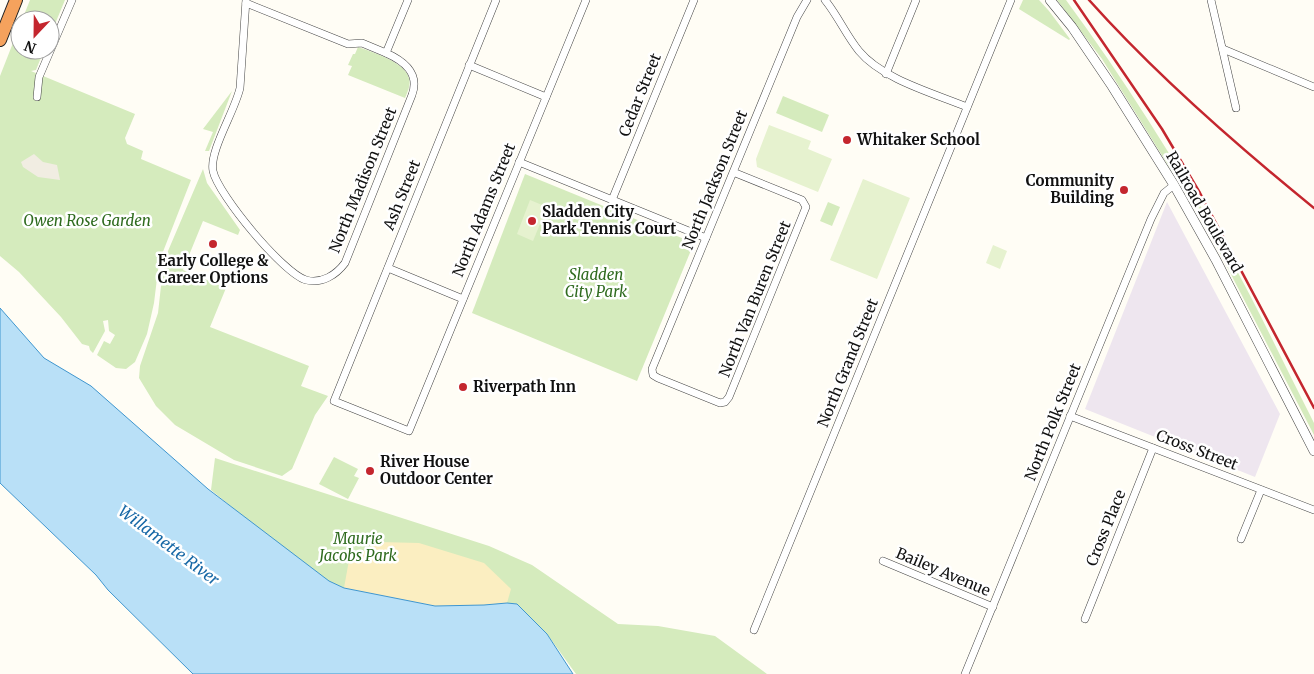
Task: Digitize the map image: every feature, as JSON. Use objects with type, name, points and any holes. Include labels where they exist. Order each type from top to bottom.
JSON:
[{"type":"highway","points":[[0,40],[16,0]]},
{"type":"street","points":[[37,97],[39,77],[72,0]]},
{"type":"street","points":[[246,1],[348,44],[362,43],[386,53],[408,0]]},
{"type":"street","name":"Ash Street","points":[[409,431],[334,401],[496,0]]},
{"type":"street","name":"North Adams Street","points":[[409,431],[586,0]]},
{"type":"street","name":"Cedar Street","points":[[612,200],[694,0]]},
{"type":"street","name":"North Jackson Street","points":[[652,373],[797,17],[807,0]]},
{"type":"street","points":[[825,0],[837,15],[859,52],[872,64],[886,74],[967,107]]},
{"type":"street","points":[[886,74],[916,0]]},
{"type":"street","name":"North Grand Street","points":[[754,630],[1011,0]]},
{"type":"street","name":"Railroad Boulevard","points":[[1050,0],[1072,27],[1112,86],[1174,184],[1216,260],[1314,451]]},
{"type":"street","points":[[1211,0],[1236,108]]},
{"type":"street","name":"North Madison Street","points":[[246,1],[240,88],[216,150],[213,170],[223,191],[244,222],[297,276],[305,280],[316,282],[324,280],[337,273],[345,263],[412,95],[414,81],[412,72],[401,60],[386,53]]},
{"type":"street","points":[[1222,49],[1314,87]]},
{"type":"street","points":[[469,65],[546,97]]},
{"type":"street","points":[[519,162],[706,238]]},
{"type":"street","name":"North Van Buren Street","points":[[652,373],[658,378],[720,403],[725,402],[729,397],[806,210],[806,204],[802,200],[733,172]]},
{"type":"street","name":"North Polk Street","points":[[968,673],[1151,219],[1164,193],[1174,184]]},
{"type":"street","points":[[388,268],[463,299]]},
{"type":"street","name":"Cross Street","points":[[1070,416],[1314,510]]},
{"type":"street","name":"Cross Place","points":[[1085,619],[1153,448]]},
{"type":"street","points":[[1241,539],[1261,490]]},
{"type":"street","name":"Bailey Avenue","points":[[883,561],[993,607]]},
{"type":"shaded area","points":[[34,154],[43,162],[57,165],[60,180],[38,177],[23,167],[21,162]]},
{"type":"shaded area","points":[[1167,202],[1280,414],[1255,477],[1085,409]]},
{"type":"green space","points":[[30,0],[65,0],[60,12],[60,10],[26,10]]},
{"type":"green space","points":[[1023,0],[1039,0],[1070,39],[1019,9]]},
{"type":"green space","points":[[1057,0],[1066,0],[1129,90],[1206,215],[1270,334],[1314,423],[1314,435],[1206,226],[1102,59]]},
{"type":"green space","points":[[358,47],[395,62],[406,72],[410,83],[405,98],[348,75],[352,66],[348,65]]},
{"type":"green space","name":"Owen Rose Garden","points":[[10,50],[10,60],[40,60],[36,70],[31,71],[135,114],[125,138],[127,144],[143,151],[141,159],[191,180],[159,262],[154,303],[147,334],[135,362],[126,369],[116,368],[97,355],[104,341],[110,344],[115,335],[109,331],[108,320],[103,321],[105,331],[93,353],[89,346],[82,344],[61,317],[19,272],[0,256],[0,76]]},
{"type":"green space","points":[[232,91],[209,151],[205,151],[213,132],[203,129]]},
{"type":"green space","points":[[783,96],[829,115],[822,132],[776,113]]},
{"type":"green space","points":[[769,125],[811,141],[808,149],[832,159],[818,192],[757,167],[756,159]]},
{"type":"green space","points":[[203,169],[207,183],[240,230],[238,235],[203,221],[183,270],[226,288],[210,327],[309,366],[301,386],[328,396],[315,415],[292,469],[282,476],[234,460],[175,425],[156,406],[139,378],[140,366],[158,313],[168,251]]},
{"type":"green space","name":"Sladden City Park","points":[[525,174],[694,243],[637,381],[472,313]]},
{"type":"green space","points":[[863,179],[910,198],[877,279],[830,260]]},
{"type":"green space","name":"Sladden City Park Tennis Court","points":[[530,200],[547,207],[533,241],[517,234]]},
{"type":"green space","points":[[828,202],[840,207],[832,226],[820,221]]},
{"type":"green space","points":[[993,245],[1007,251],[1000,269],[986,263]]},
{"type":"green space","points":[[334,457],[358,469],[354,476],[359,478],[348,499],[319,484]]},
{"type":"green space","name":"Maurie Jacobs Park","points":[[215,458],[489,546],[532,565],[618,624],[658,626],[715,636],[767,674],[576,674],[547,634],[507,603],[484,605],[344,588],[313,574],[211,490]]},
{"type":"sand","points":[[379,542],[419,543],[484,563],[511,589],[507,603],[435,606],[344,588],[349,560]]},
{"type":"water","name":"Willamette River","points":[[0,308],[44,358],[91,386],[208,489],[329,581],[344,588],[435,606],[517,604],[547,634],[573,674],[193,674],[108,590],[96,575],[0,483]]},
{"type":"railway","points":[[1074,0],[1162,129],[1200,193],[1314,408]]},
{"type":"railway","points":[[1089,0],[1142,56],[1197,108],[1314,208]]},
{"type":"place","name":"Whitaker School","points":[[847,140]]},
{"type":"place","name":"Community Building","points":[[1124,190]]},
{"type":"place","name":"Sladden City Park Tennis Court","points":[[532,221]]},
{"type":"place","name":"Early College & Career Options","points":[[213,244]]},
{"type":"place","name":"Riverpath Inn","points":[[463,387]]},
{"type":"place","name":"River House Outdoor Center","points":[[370,471]]}]
